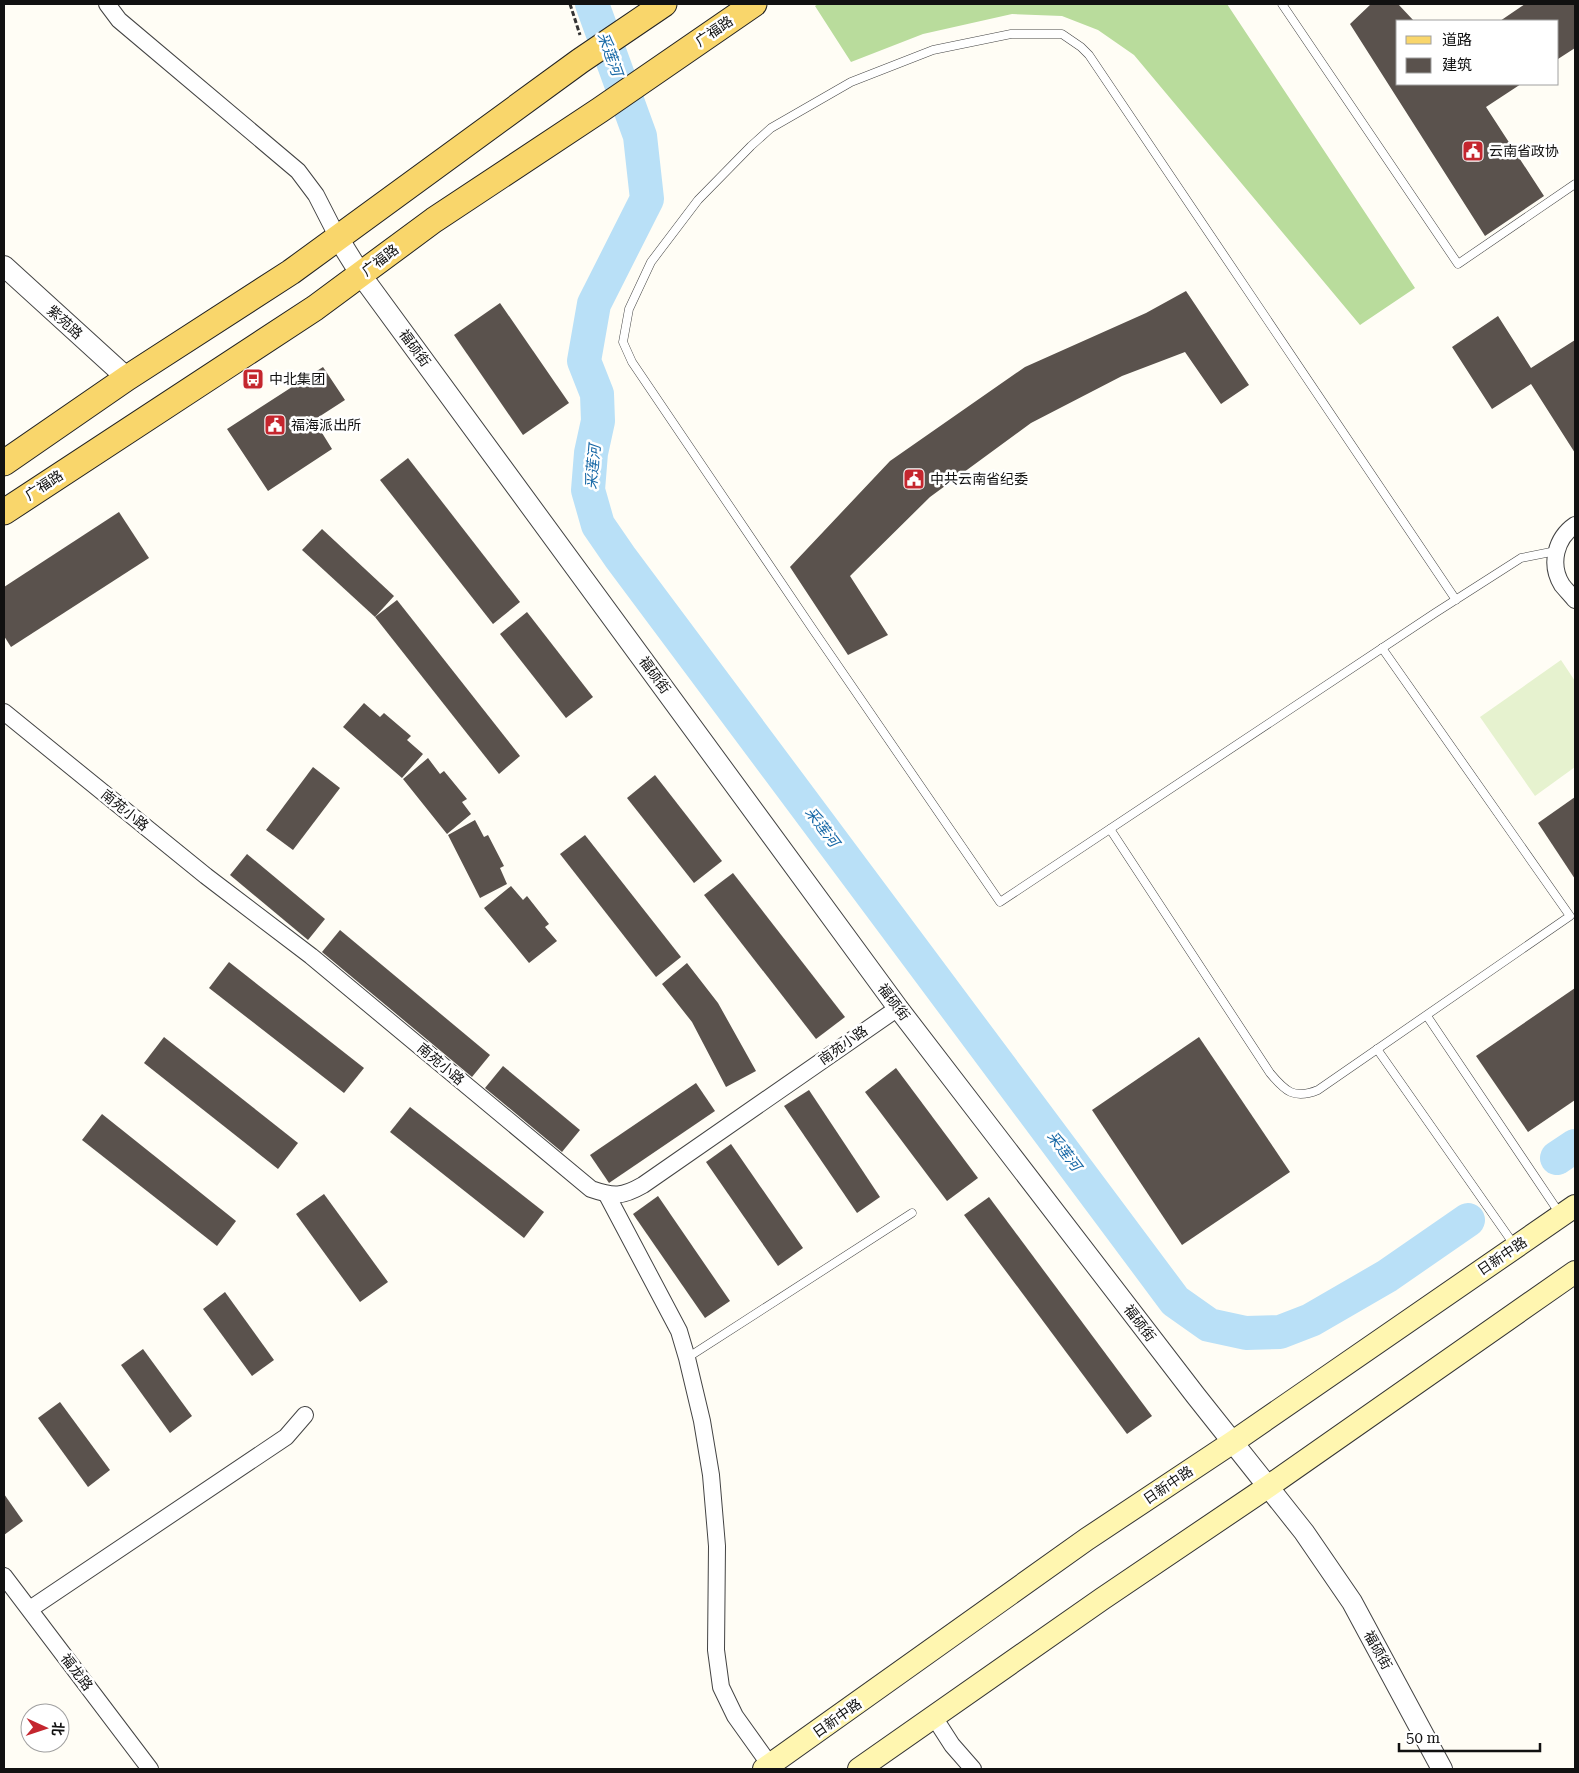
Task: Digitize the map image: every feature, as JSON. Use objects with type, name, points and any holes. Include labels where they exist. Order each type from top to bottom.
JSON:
[{"type":"main road","points":[[4,463],[126,378],[290,272],[580,61],[664,4]]},
{"type":"main road","name":"广福路","points":[[4,512],[315,308],[434,220],[600,110],[754,4]]},
{"type":"main road","name":"日新中路","points":[[767,1767],[1087,1539],[1233,1442],[1568,1211]]},
{"type":"main road","points":[[859,1769],[1575,1272]]},
{"type":"street","points":[[106,4],[119,20],[298,171],[316,195],[338,238]]},
{"type":"street","name":"福硕街","points":[[338,238],[361,274],[898,1008],[1196,1396],[1304,1532],[1352,1602],[1442,1769]]},
{"type":"street","name":"紫苑路","points":[[4,266],[126,378]]},
{"type":"street","points":[[1575,525],[1563,536],[1556,551],[1555,563],[1562,584],[1575,600]]},
{"type":"street","name":"南苑小路","points":[[4,712],[206,876],[311,956],[591,1189],[607,1195],[628,1194],[898,1008]]},
{"type":"street","points":[[607,1195],[679,1331],[687,1358],[702,1421],[711,1475],[716,1546],[716,1650],[721,1687],[735,1716],[767,1767]]},
{"type":"street","points":[[30,1609],[286,1437],[305,1415]]},
{"type":"street","name":"福龙路","points":[[6,1583],[30,1609],[150,1769]]},
{"type":"street","points":[[934,1718],[952,1745],[973,1769]]},
{"type":"lane","points":[[1282,4],[1458,264],[1575,184]]},
{"type":"lane","points":[[1456,600],[1089,55],[1082,47],[1062,34],[1011,34],[933,50],[851,82],[771,128],[698,200],[651,262],[629,309],[623,342],[632,362],[1000,902],[1382,648],[1522,558],[1556,551]]},
{"type":"lane","points":[[1110,829],[1270,1073],[1283,1089],[1296,1094],[1310,1094],[1318,1090],[1570,916],[1382,648]]},
{"type":"lane","points":[[1426,1016],[1568,1211]]},
{"type":"lane","points":[[1378,1049],[1515,1246]]},
{"type":"lane","points":[[687,1358],[912,1213]]},
{"type":"path","points":[[570,4],[581,36],[580,61]]},
{"type":"green space","points":[[818,4],[1227,4],[1415,288],[1360,325],[1134,55],[1098,30],[1062,16],[1012,14],[923,34],[851,62],[815,6]]},
{"type":"green space","points":[[1561,660],[1575,681],[1575,767],[1535,796],[1480,717]]},
{"type":"building","name":"云南省政协","points":[[1371,4],[1398,4],[1413,20],[1396,20],[1396,85],[1519,85],[1486,107],[1544,196],[1485,236],[1350,24]]},
{"type":"building","points":[[1525,4],[1575,4],[1575,48],[1559,58],[1559,20],[1501,20]]},
{"type":"building","name":"中共云南省纪委","points":[[1186,291],[1249,385],[1221,404],[1185,352],[1122,376],[1031,423],[930,497],[850,576],[888,635],[848,655],[790,567],[890,461],[1025,367],[1146,313]]},
{"type":"building","points":[[500,303],[569,403],[523,435],[454,335]]},
{"type":"building","points":[[1498,316],[1531,368],[1575,340],[1575,453],[1531,384],[1492,409],[1452,347]]},
{"type":"building","name":"福海派出所","points":[[323,367],[345,400],[314,420],[332,449],[268,491],[227,429]]},
{"type":"building","points":[[408,458],[520,602],[493,624],[380,480]]},
{"type":"building","points":[[119,512],[149,558],[11,647],[4,636],[4,587]]},
{"type":"building","points":[[322,529],[394,596],[375,617],[302,550]]},
{"type":"building","points":[[397,600],[520,756],[499,774],[375,617]]},
{"type":"building","points":[[527,612],[593,697],[566,718],[500,634]]},
{"type":"building","points":[[364,703],[380,717],[384,713],[411,736],[407,740],[423,754],[402,778],[343,727]]},
{"type":"building","points":[[428,758],[440,774],[444,771],[467,799],[462,802],[471,814],[447,834],[403,779]]},
{"type":"building","points":[[313,767],[340,788],[293,850],[266,830]]},
{"type":"building","points":[[655,775],[722,861],[694,883],[627,798]]},
{"type":"building","points":[[1575,797],[1575,879],[1538,823]]},
{"type":"building","points":[[475,820],[484,837],[488,835],[504,866],[500,868],[507,884],[480,898],[448,835]]},
{"type":"building","points":[[585,835],[681,957],[656,977],[560,854]]},
{"type":"building","points":[[247,854],[325,919],[308,940],[230,875]]},
{"type":"building","points":[[733,873],[845,1017],[816,1039],[704,895]]},
{"type":"building","points":[[511,886],[523,900],[527,896],[549,924],[545,927],[557,941],[529,963],[484,908]]},
{"type":"building","points":[[340,930],[490,1055],[472,1077],[322,952]]},
{"type":"building","points":[[229,962],[364,1068],[344,1093],[209,988]]},
{"type":"building","points":[[687,963],[718,1003],[756,1071],[726,1087],[692,1022],[662,984]]},
{"type":"building","points":[[1575,988],[1575,1100],[1528,1132],[1476,1056]]},
{"type":"building","points":[[164,1037],[298,1143],[278,1169],[144,1063]]},
{"type":"building","points":[[1199,1037],[1290,1172],[1182,1245],[1092,1110]]},
{"type":"building","points":[[503,1066],[580,1130],[562,1152],[485,1088]]},
{"type":"building","points":[[896,1068],[978,1178],[947,1201],[865,1092]]},
{"type":"building","points":[[696,1083],[715,1111],[609,1183],[590,1155]]},
{"type":"building","points":[[809,1090],[880,1197],[857,1213],[784,1106]]},
{"type":"building","points":[[410,1107],[544,1212],[524,1238],[390,1132]]},
{"type":"building","points":[[102,1114],[236,1221],[217,1246],[82,1140]]},
{"type":"building","points":[[731,1144],[803,1248],[778,1266],[706,1162]]},
{"type":"building","points":[[324,1194],[388,1282],[360,1302],[296,1214]]},
{"type":"building","points":[[658,1196],[730,1301],[705,1318],[633,1214]]},
{"type":"building","points":[[989,1197],[1152,1416],[1127,1434],[964,1215]]},
{"type":"building","points":[[225,1292],[274,1360],[252,1376],[203,1309]]},
{"type":"building","points":[[143,1349],[192,1416],[170,1433],[121,1365]]},
{"type":"building","points":[[60,1402],[110,1470],[88,1487],[38,1418]]},
{"type":"building","points":[[4,1494],[23,1521],[4,1535]]},
{"type":"waterway","name":"采莲河","points":[[592,4],[640,136],[647,199],[594,304],[584,361],[597,394],[598,421],[591,453],[588,490],[598,525],[620,557],[1175,1301],[1209,1325],[1246,1333],[1280,1332],[1311,1320],[1387,1276],[1468,1220]]},
{"type":"waterway","name":"采莲河","points":[[1557,1158],[1575,1146]]},
{"type":"place","name":"云南省政协","points":[[1473,151]]},
{"type":"place","name":"中北集团","points":[[253,379]]},
{"type":"place","name":"福海派出所","points":[[275,425]]},
{"type":"place","name":"中共云南省纪委","points":[[914,479]]}]
